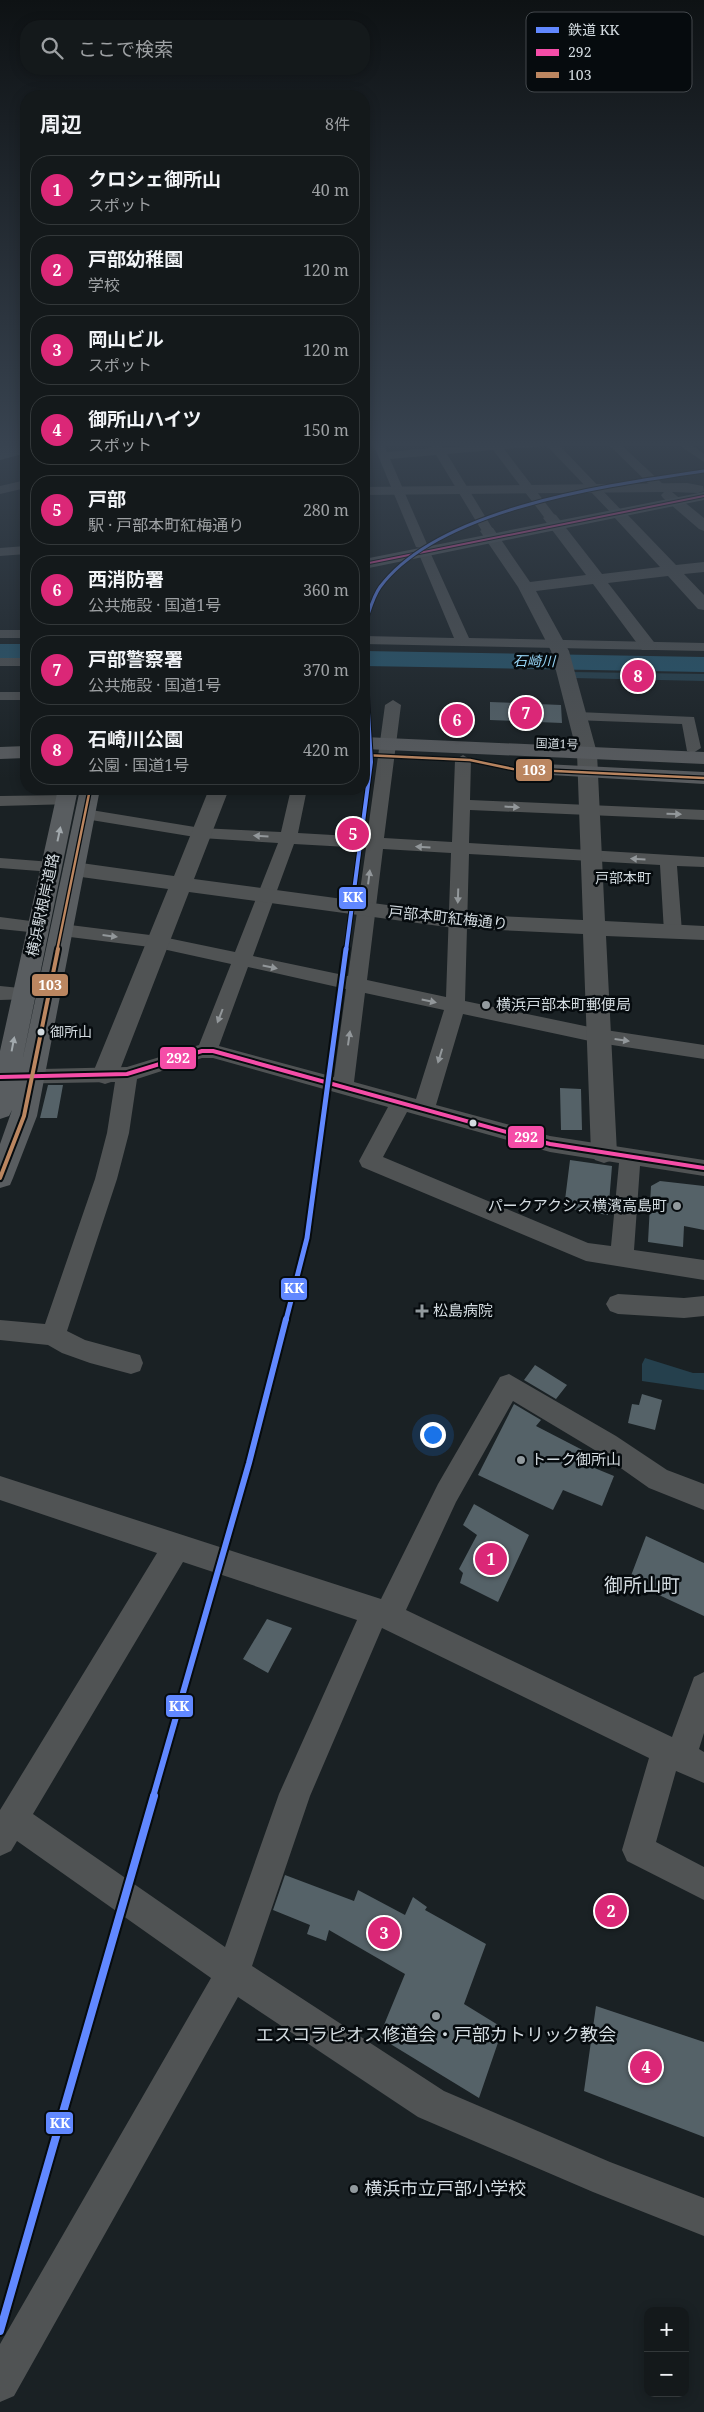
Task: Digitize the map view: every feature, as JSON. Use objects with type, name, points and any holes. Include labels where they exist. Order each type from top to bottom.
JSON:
[{"type":"highway","points":[[0,740],[20,740]]},
{"type":"highway","name":"国道1号","points":[[370,745],[386,750],[467,760],[514,769],[587,758],[700,752]]},
{"type":"highway","name":"国道1号","points":[[370,754],[411,745],[704,768]]},
{"type":"highway","points":[[0,753],[20,752]]},
{"type":"highway","name":"国道1号","points":[[587,758],[704,778]]},
{"type":"main road","points":[[370,562],[402,554]]},
{"type":"main road","name":"横浜駅根岸道路","points":[[0,1178],[24,1116],[32,1077],[51,928],[63,868],[67,795]]},
{"type":"main road","name":"横浜駅根岸道路","points":[[63,868],[85,814],[89,795]]},
{"type":"main road","name":"横浜駅根岸道路","points":[[0,1109],[3,1076],[23,994],[51,928]]},
{"type":"street","points":[[424,554],[463,641]]},
{"type":"street","points":[[504,554],[526,588],[558,646],[567,674],[587,758],[591,810],[604,1153]]},
{"type":"street","points":[[579,554],[648,646]]},
{"type":"street","points":[[656,554],[704,605]]},
{"type":"street","points":[[526,588],[704,567]]},
{"type":"street","points":[[0,634],[20,634]]},
{"type":"street","points":[[370,640],[463,641],[558,646],[704,647]]},
{"type":"street","points":[[0,662],[20,662]]},
{"type":"street","points":[[0,696],[20,696]]},
{"type":"street","points":[[342,1086],[393,705]]},
{"type":"street","points":[[578,717],[690,720],[700,752]]},
{"type":"street","points":[[424,1109],[456,1007],[460,849],[467,760]]},
{"type":"street","points":[[0,801],[67,795]]},
{"type":"street","points":[[54,1335],[106,1180],[118,1133],[116,1074],[158,942],[216,795]]},
{"type":"street","points":[[207,1051],[288,838],[298,795]]},
{"type":"street","points":[[463,805],[704,815]]},
{"type":"street","points":[[85,814],[201,833],[704,862]]},
{"type":"street","points":[[668,861],[673,932]]},
{"type":"street","points":[[0,863],[63,868]]},
{"type":"street","name":"戸部本町紅梅通り","points":[[63,868],[457,922],[704,933]]},
{"type":"street","points":[[0,923],[158,942],[599,1036],[704,1052]]},
{"type":"street","points":[[0,993],[23,994]]},
{"type":"street","points":[[3,1076],[32,1077],[116,1074],[207,1051],[342,1086],[550,1144],[704,1168]]},
{"type":"street","points":[[401,1103],[370,1161],[586,1252],[704,1270]]},
{"type":"street","points":[[622,1256],[628,1170],[632,1157]]},
{"type":"street","points":[[618,1304],[684,1308],[704,1306]]},
{"type":"street","points":[[0,1330],[54,1335],[68,1344],[131,1363]]},
{"type":"street","points":[[0,2382],[233,1973],[295,1794],[381,1614],[509,1385],[606,1444],[658,1480],[704,1497]]},
{"type":"street","points":[[0,1488],[185,1551],[381,1614],[684,1758]]},
{"type":"street","points":[[185,1551],[6,1830],[90,1875],[233,1973],[432,2104],[606,2179],[704,2216]]},
{"type":"street","points":[[704,1687],[684,1758],[638,1850],[704,1884]]},
{"type":"shaded area","points":[[572,672],[704,674],[704,681],[573,678]]},
{"type":"shaded area","points":[[645,1358],[693,1373],[704,1373],[704,1390],[642,1381],[642,1364]]},
{"type":"water","points":[[0,644],[20,644],[20,659],[0,658]]},
{"type":"water","name":"石崎川","points":[[370,651],[704,657],[704,672],[370,666]]},
{"type":"building","points":[[490,702],[561,705],[562,723],[490,720]]},
{"type":"building","points":[[48,1085],[63,1085],[57,1118],[40,1118]]},
{"type":"building","points":[[560,1088],[581,1089],[582,1130],[561,1130]]},
{"type":"building","points":[[570,1160],[612,1166],[608,1215],[564,1208]]},
{"type":"building","name":"パークアクシス横濱高島町","points":[[660,1181],[704,1186],[704,1230],[684,1226],[683,1247],[648,1242],[651,1186]]},
{"type":"building","points":[[535,1365],[567,1385],[556,1399],[524,1380]]},
{"type":"building","points":[[642,1394],[662,1400],[655,1430],[628,1423],[632,1404],[639,1405]]},
{"type":"building","name":"トーク御所山","points":[[514,1404],[541,1420],[536,1426],[596,1457],[592,1467],[614,1476],[602,1506],[563,1490],[553,1510],[478,1475]]},
{"type":"building","points":[[474,1504],[529,1535],[498,1602],[460,1583],[463,1573],[459,1569],[477,1535],[463,1525]]},
{"type":"building","points":[[646,1536],[704,1563],[704,1616],[629,1581]]},
{"type":"building","points":[[267,1619],[292,1628],[268,1673],[243,1659]]},
{"type":"building","points":[[285,1875],[354,1901],[358,1890],[405,1915],[413,1897],[427,1907],[425,1910],[486,1944],[464,2004],[503,2028],[479,2098],[379,2037],[405,1974],[329,1930],[326,1941],[307,1934],[310,1925],[273,1910]]},
{"type":"building","points":[[596,2006],[704,2042],[704,2137],[584,2091]]},
{"type":"rail line","name":"KK","points":[[370,609],[380,587],[407,560],[417,554]]},
{"type":"rail line","name":"KK","points":[[370,745],[370,769]]},
{"type":"rail line","name":"KK","points":[[0,2331],[249,1463],[307,1238],[367,795]]},
{"type":"transit line","name":"292","points":[[370,563],[416,554]]},
{"type":"transit line","name":"103","points":[[370,755],[470,760],[513,769],[704,778]]},
{"type":"transit line","name":"103","points":[[0,1178],[24,1116],[89,795]]},
{"type":"transit line","name":"292","points":[[0,1077],[127,1074],[202,1051],[213,1051],[550,1144],[704,1168]]},
{"type":"place","name":"石崎川公園","points":[[638,676]]},
{"type":"place","name":"戸部警察署","points":[[526,713]]},
{"type":"place","name":"西消防署","points":[[457,720]]},
{"type":"place","name":"戸部","points":[[353,834]]},
{"type":"place","name":"横浜戸部本町郵便局","points":[[486,1005]]},
{"type":"place","name":"御所山","points":[[41,1032]]},
{"type":"place","name":"パークアクシス横濱高島町","points":[[677,1206]]},
{"type":"place","name":"松島病院","points":[[422,1311]]},
{"type":"place","name":"トーク御所山","points":[[521,1460]]},
{"type":"place","name":"クロシェ御所山","points":[[491,1559]]},
{"type":"place","name":"戸部幼稚園","points":[[611,1911]]},
{"type":"place","name":"岡山ビル","points":[[384,1933]]},
{"type":"place","name":"エスコラピオス修道会・戸部カトリック教会","points":[[436,2016]]},
{"type":"place","name":"御所山ハイツ","points":[[646,2067]]},
{"type":"place","name":"横浜市立戸部小学校","points":[[354,2189]]},
{"type":"district","name":"戸部本町","points":[[623,878]]},
{"type":"district","name":"御所山町","points":[[642,1585]]}]
